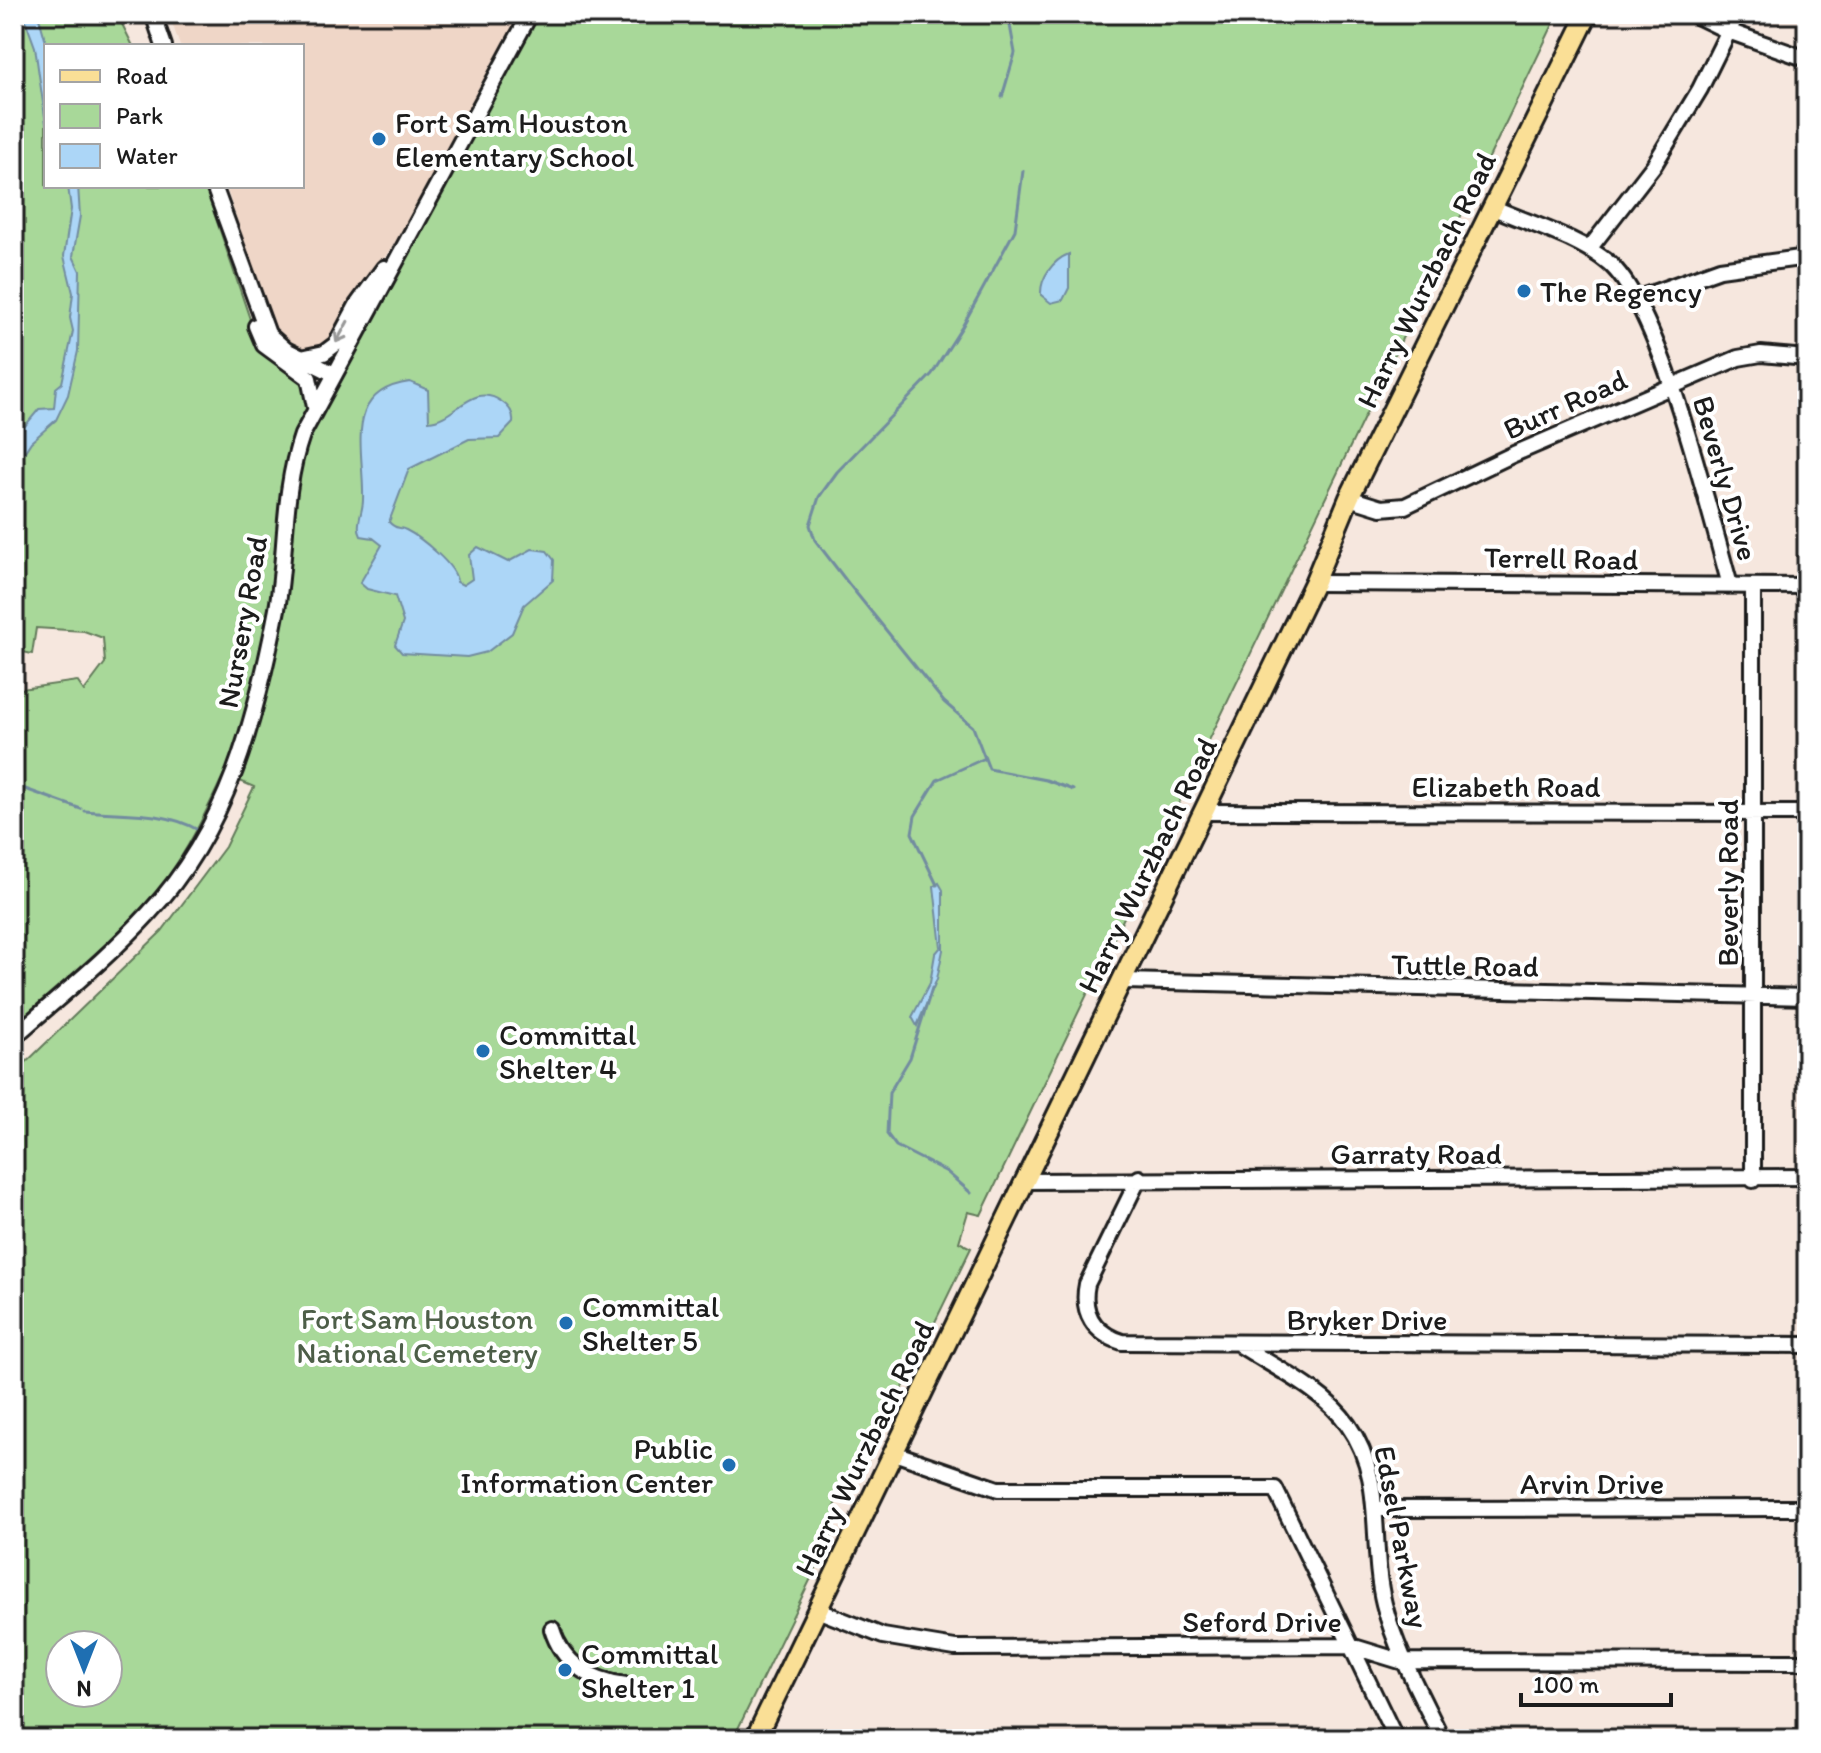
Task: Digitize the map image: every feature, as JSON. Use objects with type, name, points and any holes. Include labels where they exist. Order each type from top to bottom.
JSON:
[{"type":"main road","name":"Harry Wurzbach Road","points":[[755,1739],[1314,583],[1349,498],[1588,14]]},
{"type":"street","points":[[153,14],[163,44]]},
{"type":"street","points":[[301,358],[324,353],[336,344],[369,287],[404,247],[530,14]]},
{"type":"street","points":[[1693,14],[1728,31],[1807,59]]},
{"type":"street","points":[[1589,249],[1654,165],[1700,89],[1737,14]]},
{"type":"street","points":[[215,188],[255,304],[274,341],[334,374]]},
{"type":"street","name":"Beverly Drive","points":[[1494,208],[1589,249],[1620,275],[1636,299],[1671,386],[1730,585]]},
{"type":"street","name":"Nursery Road","points":[[14,1037],[150,912],[191,858],[222,804],[237,770],[253,719],[280,593],[292,465],[315,407],[404,247]]},
{"type":"street","points":[[1636,299],[1720,269],[1807,257]]},
{"type":"street","points":[[255,304],[259,338],[272,352],[306,374],[315,407]]},
{"type":"street","name":"Burr Road","points":[[1349,498],[1381,508],[1405,506],[1671,386],[1749,355],[1807,358]]},
{"type":"street","name":"Terrell Road","points":[[1314,583],[1807,586]]},
{"type":"street","name":"Beverly Road","points":[[1753,587],[1753,1180]]},
{"type":"street","name":"Elizabeth Road","points":[[1204,812],[1807,813]]},
{"type":"street","name":"Tuttle Road","points":[[1123,981],[1807,997]]},
{"type":"street","name":"Garraty Road","points":[[1024,1181],[1139,1178],[1753,1180],[1807,1177]]},
{"type":"street","name":"Bryker Drive","points":[[1139,1178],[1087,1284],[1086,1310],[1094,1326],[1108,1338],[1122,1342],[1239,1345],[1807,1345]]},
{"type":"street","name":"Edsel Parkway","points":[[1239,1345],[1325,1401],[1348,1424],[1365,1457],[1376,1509],[1383,1602],[1405,1661],[1442,1739]]},
{"type":"street","points":[[894,1453],[998,1489],[1275,1489],[1396,1739]]},
{"type":"street","name":"Arvin Drive","points":[[1376,1509],[1807,1508]]},
{"type":"street","name":"Seford Drive","points":[[817,1610],[883,1636],[955,1648],[1351,1646],[1405,1661],[1807,1662]]},
{"type":"street","points":[[552,1629],[561,1650],[580,1670],[595,1679],[626,1685]]},
{"type":"shaded area","name":"Fort Sam Houston Elementary School","points":[[169,14],[522,14],[484,92],[394,244],[359,293],[334,337],[322,347],[304,349],[291,344],[271,326],[227,188],[304,188],[304,44],[179,44]]},
{"type":"green space","name":"Fort Sam Houston National Cemetery","points":[[14,14],[117,14],[132,44],[44,44],[44,188],[206,188],[258,343],[305,383],[333,395],[538,14],[1558,14],[981,1215],[968,1212],[959,1242],[971,1248],[861,1474],[851,1484],[836,1487],[833,1533],[733,1739],[14,1739],[14,1074],[162,931],[225,847],[254,787],[224,774],[184,852],[151,897],[94,954],[14,1025],[14,690],[77,681],[84,691],[105,663],[103,638],[84,631],[36,628],[32,654],[14,650]]},
{"type":"water","points":[[23,14],[38,14],[46,44],[44,44],[44,110],[35,47]]},
{"type":"water","points":[[68,188],[78,188],[80,216],[73,256],[80,271],[78,351],[68,395],[56,420],[31,442],[20,459],[14,491],[14,439],[39,409],[54,408],[56,388],[62,383],[73,331],[70,318],[73,293],[64,256],[71,209]]},
{"type":"water","points":[[1069,254],[1069,288],[1063,300],[1051,303],[1041,295],[1045,276],[1053,265]]},
{"type":"water","points":[[410,382],[428,390],[429,421],[447,415],[473,398],[492,396],[509,408],[513,423],[499,438],[469,439],[409,469],[389,522],[428,545],[445,560],[457,582],[463,585],[472,579],[469,555],[478,547],[508,562],[532,549],[547,551],[554,560],[553,580],[524,605],[512,633],[487,652],[467,657],[402,653],[395,645],[403,622],[395,596],[367,589],[360,583],[382,545],[373,538],[361,536],[359,532],[363,500],[361,426],[365,411],[374,397],[388,388]]},
{"type":"water","points":[[939,883],[943,890],[943,950],[937,979],[917,1026],[912,1017],[930,983],[935,954],[941,947],[934,886]]},
{"type":"waterway","points":[[1002,97],[1015,53],[1008,14]]},
{"type":"waterway","points":[[1023,171],[1015,230],[962,327],[932,374],[837,472],[819,497],[810,525],[815,540],[944,702],[973,727],[989,769],[1046,780],[1073,790]]},
{"type":"waterway","points":[[937,885],[912,833],[915,816],[937,780],[983,759]]},
{"type":"waterway","points":[[14,785],[81,809]]},
{"type":"waterway","points":[[85,811],[158,816],[198,830]]},
{"type":"waterway","points":[[932,988],[910,1058],[889,1093],[887,1134],[896,1146],[947,1172],[971,1193]]},
{"type":"place","name":"Fort Sam Houston Elementary School","points":[[379,139]]},
{"type":"place","name":"The Regency","points":[[1524,291]]},
{"type":"place","name":"Committal Shelter 4","points":[[483,1051]]},
{"type":"place","name":"Committal Shelter 5","points":[[566,1323]]},
{"type":"place","name":"Public Information Center","points":[[729,1465]]},
{"type":"place","name":"Committal Shelter 1","points":[[565,1670]]}]
